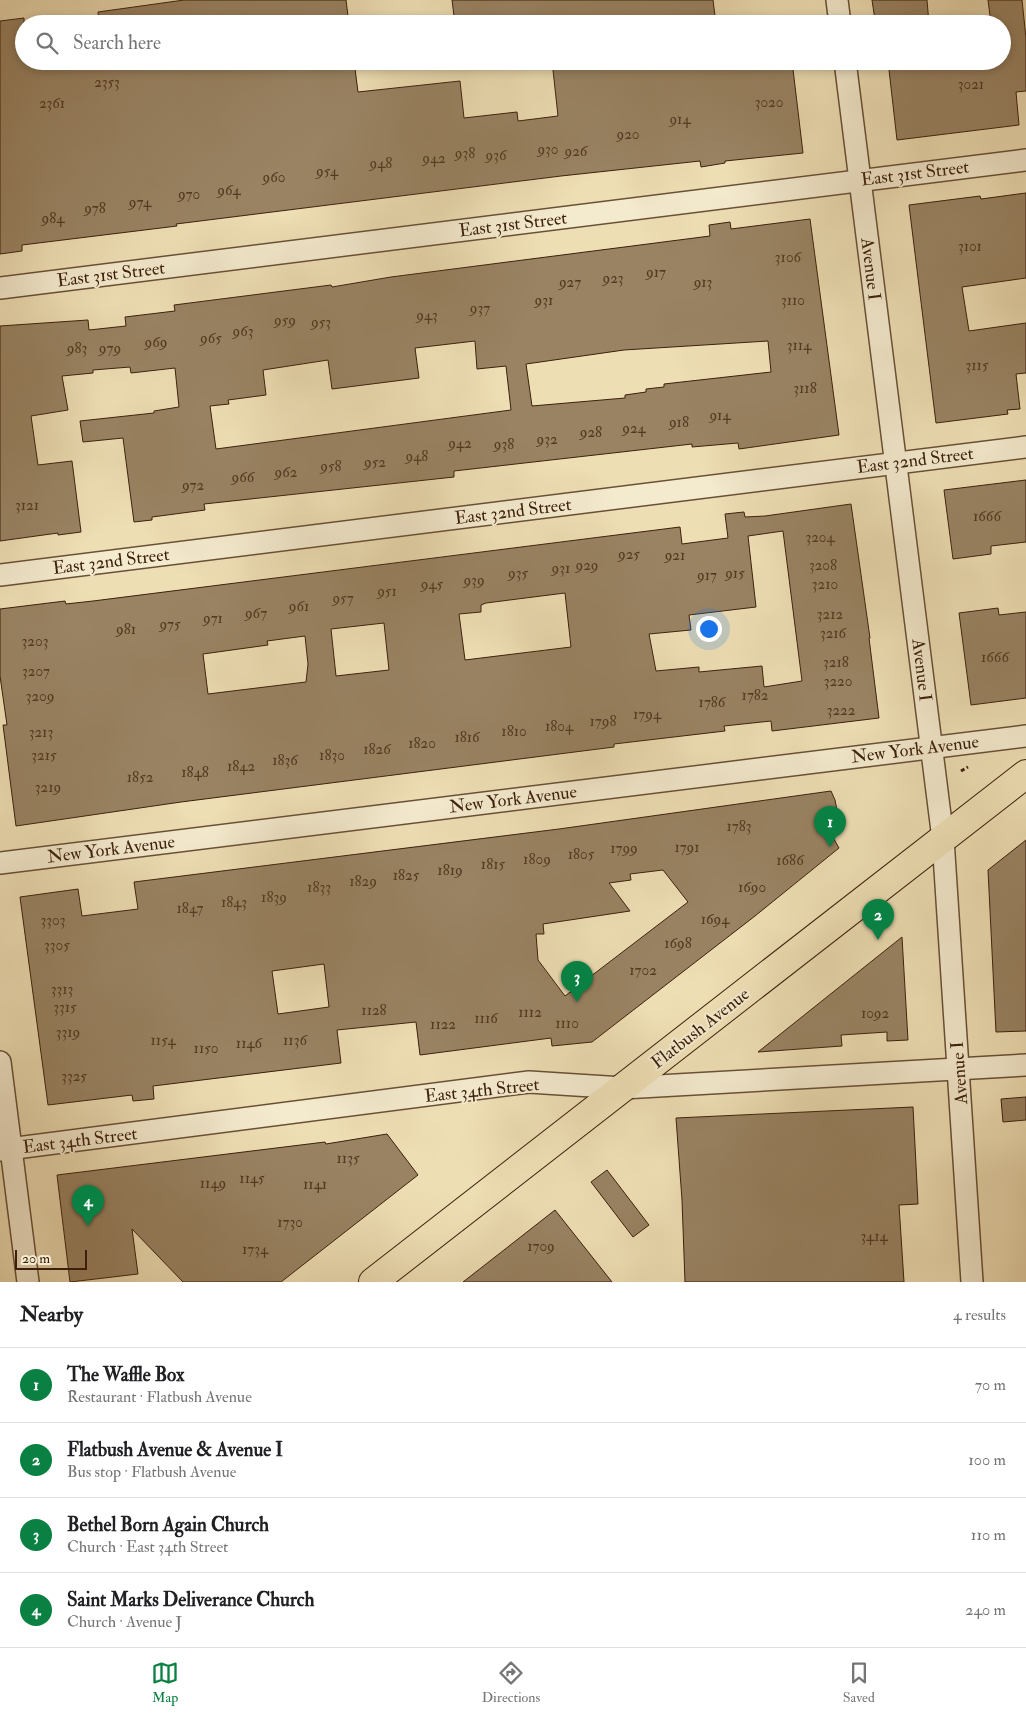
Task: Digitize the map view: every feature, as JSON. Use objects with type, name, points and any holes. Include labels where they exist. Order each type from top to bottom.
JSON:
[{"type":"main road","name":"Flatbush Avenue","points":[[373,1282],[1026,774]]},
{"type":"street","points":[[837,0],[839,15]]},
{"type":"street","name":"Avenue I","points":[[846,70],[944,839],[972,1282]]},
{"type":"street","name":"East 31st Street","points":[[0,288],[1026,160]]},
{"type":"street","name":"East 32nd Street","points":[[0,575],[1026,447]]},
{"type":"street","name":"New York Avenue","points":[[0,863],[1026,736]]},
{"type":"street","points":[[0,1062],[6,1150],[28,1282]]},
{"type":"street","name":"East 34th Street","points":[[6,1150],[529,1082],[623,1088],[1026,1065]]},
{"type":"path","points":[[961,771],[968,767]]},
{"type":"building","points":[[184,0],[346,0],[348,15],[98,15],[98,12]]},
{"type":"building","points":[[452,0],[713,0],[715,15],[454,15]]},
{"type":"building","points":[[872,0],[927,0],[928,15],[874,15]]},
{"type":"building","points":[[988,0],[1022,0],[1026,38],[1026,91],[1016,92],[1019,125],[897,140],[889,70],[1011,70],[1011,15],[990,15]]},
{"type":"building","points":[[15,19],[15,70],[355,70],[358,92],[460,81],[464,118],[517,112],[518,121],[558,116],[553,70],[793,70],[803,153],[725,161],[725,163],[701,167],[700,161],[561,176],[176,224],[177,226],[22,245],[22,251],[0,254],[0,21]]},
{"type":"building","points":[[1026,193],[1026,278],[962,287],[969,331],[1026,323],[1026,373],[1016,374],[1020,409],[1007,410],[1008,414],[936,423],[909,205],[980,196],[981,199]]},
{"type":"building","points":[[810,219],[839,435],[739,449],[738,443],[692,447],[692,444],[454,471],[454,477],[204,504],[205,510],[152,517],[152,520],[134,522],[123,438],[83,442],[80,421],[154,413],[154,411],[179,407],[175,368],[131,373],[130,367],[93,370],[93,373],[62,376],[68,410],[31,416],[38,465],[72,461],[81,532],[58,535],[58,533],[0,541],[0,326],[88,320],[89,330],[126,326],[125,317],[175,311],[174,305],[331,285],[332,287],[391,277],[710,236],[709,225],[730,222],[731,229]],"holes":[[[475,341],[477,369],[506,366],[511,410],[216,449],[210,406],[229,404],[228,400],[266,395],[263,370],[328,360],[332,389],[419,378],[415,348]],[[768,341],[771,372],[664,384],[664,387],[646,389],[646,392],[625,395],[625,398],[532,406],[526,364],[624,350]]]},
{"type":"building","points":[[1026,480],[1026,542],[991,546],[991,554],[953,559],[944,490]]},
{"type":"building","points":[[851,504],[879,718],[772,731],[771,721],[724,726],[725,731],[614,744],[614,747],[181,802],[16,826],[3,725],[7,725],[0,676],[0,609],[65,601],[66,604],[93,601],[680,527],[682,544],[728,538],[725,514],[744,512],[745,517]],"holes":[[[783,531],[802,681],[764,687],[762,666],[699,672],[699,667],[656,671],[649,634],[691,630],[689,615],[756,607],[748,536]],[[565,593],[571,647],[465,660],[459,614],[481,612],[481,605]],[[384,623],[389,670],[336,676],[331,629]],[[305,636],[308,664],[306,682],[208,694],[203,654],[268,645],[267,641]]]},
{"type":"building","points":[[998,608],[999,615],[1026,612],[1026,698],[971,705],[959,613]]},
{"type":"building","points":[[831,791],[837,810],[822,818],[839,848],[755,916],[592,1042],[552,1046],[551,1038],[420,1055],[416,1022],[337,1030],[341,1063],[153,1086],[154,1099],[133,1101],[132,1095],[48,1105],[20,897],[78,889],[82,916],[138,909],[134,882],[559,829]],"holes":[[[663,870],[688,902],[565,996],[538,960],[536,934],[544,934],[543,924],[630,911],[609,883],[631,880],[630,874]],[[324,964],[329,1007],[278,1014],[272,971]]]},
{"type":"building","points":[[1026,840],[1026,1031],[996,1032],[988,870]]},
{"type":"building","points":[[902,937],[908,1040],[887,1041],[887,1032],[841,1035],[842,1046],[758,1052]]},
{"type":"building","points":[[1026,1097],[1026,1120],[1003,1122],[1001,1099]]},
{"type":"building","points":[[913,1107],[918,1204],[899,1205],[904,1282],[685,1282],[676,1118]]},
{"type":"building","points":[[387,1134],[418,1175],[281,1282],[183,1282],[132,1229],[138,1274],[70,1282],[57,1175],[325,1142],[326,1144]]},
{"type":"building","points":[[607,1170],[649,1225],[633,1237],[591,1182]]},
{"type":"building","points":[[555,1210],[612,1282],[463,1282],[504,1250]]},
{"type":"place","name":"The Waffle Box","points":[[830,847]]},
{"type":"place","name":"Flatbush Avenue & Avenue I","points":[[878,940]]},
{"type":"place","name":"Bethel Born Again Church","points":[[577,1002]]},
{"type":"place","name":"Saint Marks Deliverance Church","points":[[88,1226]]}]
